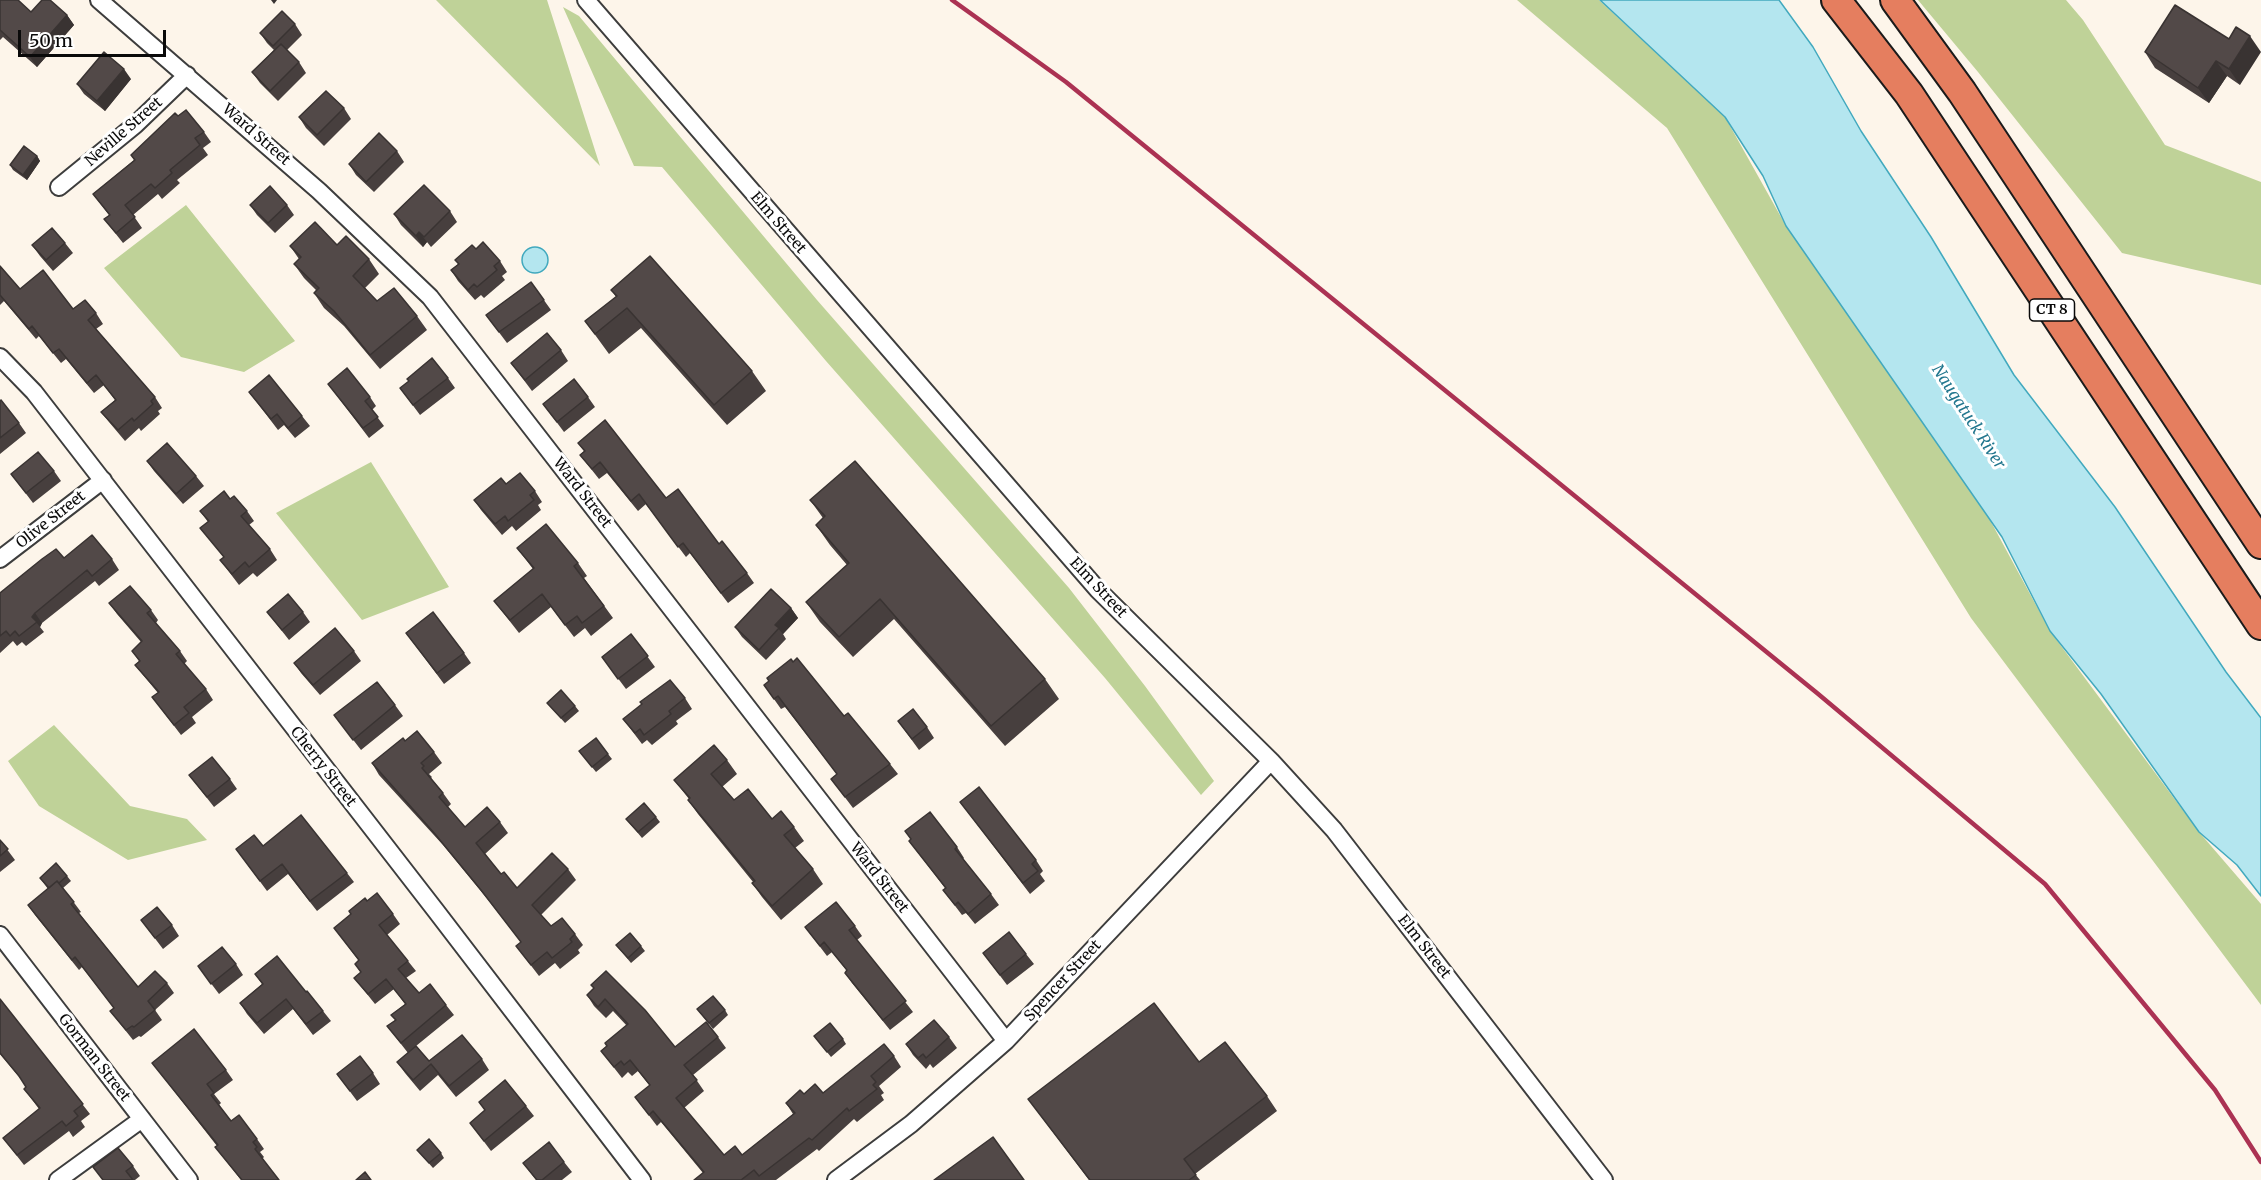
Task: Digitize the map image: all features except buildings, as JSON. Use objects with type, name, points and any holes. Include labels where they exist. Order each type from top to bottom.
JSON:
[{"type":"highway","name":"CT 8","points":[[1836,0],[1909,94],[2261,625]]},
{"type":"highway","name":"CT 8","points":[[1895,0],[1962,92],[2261,544]]},
{"type":"street","name":"Ward Street","points":[[99,0],[319,191],[430,297],[1006,1041]]},
{"type":"street","name":"Elm Street","points":[[586,0],[1098,590],[1271,761],[1341,839],[1604,1180]]},
{"type":"street","name":"Neville Street","points":[[60,187],[135,124],[187,75]]},
{"type":"street","name":"Cherry Street","points":[[0,357],[34,392],[642,1180]]},
{"type":"street","name":"Olive Street","points":[[0,559],[102,480]]},
{"type":"street","name":"Spencer Street","points":[[836,1180],[911,1124],[1006,1041],[1271,761]]},
{"type":"street","name":"Gorman Street","points":[[1,937],[189,1180]]},
{"type":"street","points":[[58,1180],[142,1119]]},
{"type":"green space","points":[[436,0],[547,0],[600,166]]},
{"type":"green space","points":[[1517,0],[1599,0],[1725,117],[1786,226],[1990,520],[2050,631],[2199,832],[2261,904],[2261,1005],[1971,618],[1667,128]]},
{"type":"green space","points":[[1918,0],[2066,0],[2083,20],[2165,145],[2261,182],[2261,285],[2122,253]]},
{"type":"green space","points":[[563,7],[579,16],[817,300],[1069,588],[1145,686],[1214,781],[1201,795],[1105,678],[826,361],[662,167],[634,166]]},
{"type":"green space","points":[[186,205],[295,341],[244,372],[181,357],[104,268]]},
{"type":"green space","points":[[371,462],[449,587],[362,620],[276,513]]},
{"type":"green space","points":[[54,725],[130,806],[187,819],[207,840],[128,860],[39,806],[8,761]]},
{"type":"water","name":"Naugatuck River","points":[[1600,0],[1779,0],[1813,47],[1861,131],[1931,237],[2014,375],[2115,507],[2226,672],[2261,718],[2261,896],[2237,865],[2199,832],[2101,694],[2050,631],[2002,537],[1786,226],[1763,176],[1725,117]]},
{"type":"water","points":[[535,247],[544,251],[548,260],[544,269],[535,273],[526,269],[522,260],[526,251]]},
{"type":"railway","points":[[952,0],[1066,82],[1817,693],[2045,884],[2215,1090],[2261,1162]]}]
